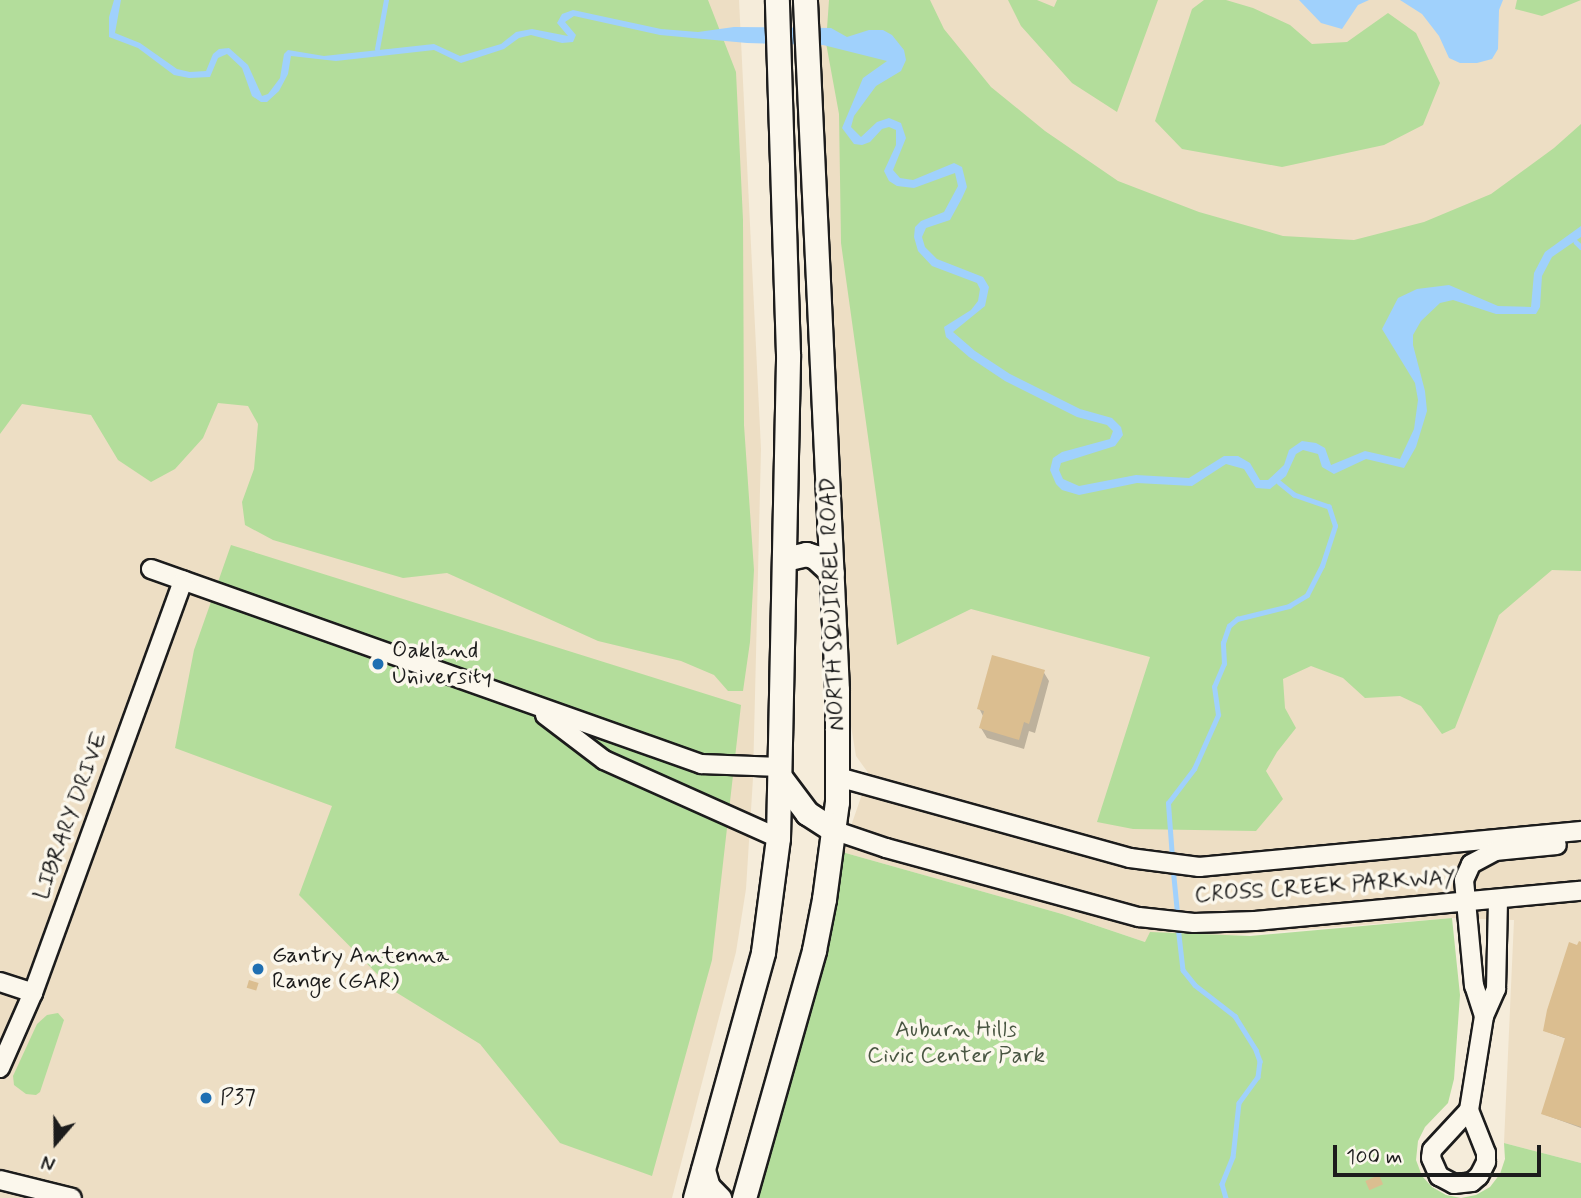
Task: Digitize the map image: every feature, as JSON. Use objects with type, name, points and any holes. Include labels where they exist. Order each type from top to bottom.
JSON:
[{"type":"main road","name":"NORTH SQUIRREL ROAD","points":[[695,1198],[762,952],[778,838],[788,354],[777,0]]},
{"type":"main road","name":"NORTH SQUIRREL ROAD","points":[[744,1198],[814,950],[833,830],[838,777],[832,573],[805,0]]},
{"type":"main road","points":[[785,559],[806,554],[815,557],[832,573]]},
{"type":"main road","points":[[780,772],[807,813],[833,830]]},
{"type":"main road","points":[[703,1170],[708,1187],[719,1198]]},
{"type":"street","points":[[151,569],[701,764],[780,772]]},
{"type":"street","name":"LIBRARY DRIVE","points":[[0,1068],[33,993],[183,580]]},
{"type":"street","points":[[534,707],[604,760],[778,838]]},
{"type":"street","name":"CROSS CREEK PARKWAY","points":[[838,777],[1130,858],[1199,867],[1581,831]]},
{"type":"street","name":"CROSS CREEK PARKWAY","points":[[833,830],[886,848],[1139,917],[1194,923],[1255,921],[1581,891]]},
{"type":"street","points":[[1484,1016],[1474,986],[1464,902],[1464,880],[1471,864],[1495,851],[1581,843]]},
{"type":"street","points":[[1469,1110],[1484,1016],[1496,989],[1498,899]]},
{"type":"street","points":[[0,982],[33,993]]},
{"type":"street","points":[[0,1180],[72,1198]]},
{"type":"shaded area","name":"Oakland University","points":[[0,0],[739,0],[761,449],[753,778],[746,889],[736,952],[672,1198],[0,1198]]},
{"type":"shaded area","points":[[813,0],[1581,0],[1581,1163],[1504,1143],[1514,920],[1452,918],[1145,942],[1062,914],[842,852],[869,774],[856,756],[848,708]]},
{"type":"green space","points":[[0,0],[708,0],[736,72],[743,220],[744,425],[754,570],[750,642],[743,691],[728,691],[714,675],[681,661],[598,641],[447,573],[403,578],[273,540],[245,525],[242,502],[254,469],[258,424],[248,406],[218,403],[203,438],[175,469],[151,482],[118,460],[91,415],[22,404],[0,434]]},
{"type":"green space","points":[[829,0],[930,0],[944,29],[991,87],[1045,131],[1118,181],[1199,212],[1283,236],[1354,240],[1424,222],[1491,194],[1554,148],[1581,124],[1581,571],[1552,570],[1499,615],[1455,728],[1442,734],[1421,706],[1400,696],[1365,698],[1343,678],[1311,666],[1283,679],[1285,708],[1296,728],[1266,771],[1283,799],[1256,831],[1133,829],[1097,822],[1150,657],[971,609],[897,645],[841,243],[839,114],[826,43]]},
{"type":"green space","points":[[1008,0],[1037,0],[1054,7],[1057,0],[1158,0],[1117,112],[1072,83],[1021,26]]},
{"type":"green space","points":[[1204,0],[1226,0],[1253,8],[1290,25],[1312,44],[1347,42],[1388,13],[1416,33],[1440,83],[1423,125],[1384,145],[1282,167],[1182,149],[1155,121],[1192,9]]},
{"type":"green space","points":[[1517,0],[1581,0],[1542,16],[1515,9]]},
{"type":"green space","points":[[231,545],[741,705],[712,960],[652,1176],[560,1143],[480,1044],[394,991],[299,895],[332,806],[175,748],[194,650]]},
{"type":"green space","name":"Auburn Hills Civic Center Park","points":[[842,852],[1062,914],[1145,942],[1150,932],[1250,936],[1452,918],[1460,995],[1454,1079],[1448,1103],[1425,1127],[1418,1141],[1416,1160],[1422,1176],[1432,1187],[1446,1195],[1461,1198],[751,1198],[830,916]]},
{"type":"green space","points":[[58,1013],[64,1020],[40,1092],[36,1095],[26,1094],[14,1085],[13,1076],[37,1024],[47,1015]]},
{"type":"green space","points":[[1504,1143],[1581,1163],[1581,1198],[1461,1198],[1476,1195],[1490,1187],[1500,1174],[1505,1159]]},
{"type":"water","points":[[114,0],[121,0],[115,33],[140,43],[177,69],[190,72],[206,71],[213,54],[219,49],[229,48],[248,65],[262,96],[268,94],[280,78],[284,54],[288,50],[324,56],[434,44],[460,56],[501,44],[516,32],[532,29],[568,36],[557,23],[562,14],[573,10],[661,29],[698,32],[734,27],[831,28],[847,37],[869,30],[883,30],[892,35],[904,50],[906,60],[901,71],[876,86],[854,116],[851,127],[861,137],[877,122],[889,118],[901,123],[906,138],[893,170],[900,178],[913,180],[954,163],[962,167],[967,187],[950,220],[926,228],[922,237],[925,247],[937,259],[983,277],[989,287],[985,306],[953,332],[975,351],[1010,374],[1080,409],[1112,418],[1121,427],[1123,435],[1115,446],[1061,463],[1059,470],[1063,479],[1079,486],[1136,475],[1189,478],[1224,456],[1238,456],[1250,463],[1260,480],[1268,480],[1284,465],[1289,450],[1302,441],[1316,443],[1325,448],[1331,465],[1365,451],[1400,459],[1414,429],[1418,400],[1415,383],[1382,329],[1398,298],[1417,289],[1449,285],[1498,306],[1531,307],[1534,273],[1545,252],[1581,226],[1581,237],[1552,257],[1542,276],[1540,307],[1536,314],[1496,314],[1453,300],[1440,303],[1421,321],[1413,335],[1413,345],[1425,391],[1427,411],[1416,447],[1404,468],[1366,459],[1334,474],[1322,467],[1318,454],[1303,450],[1296,454],[1286,476],[1270,489],[1256,488],[1244,469],[1226,464],[1192,486],[1137,483],[1079,495],[1062,490],[1056,484],[1050,470],[1053,458],[1062,452],[1110,439],[1113,431],[1107,425],[1077,417],[1005,381],[969,357],[946,337],[944,327],[971,310],[978,301],[980,289],[977,283],[932,266],[918,251],[914,237],[915,227],[921,221],[944,212],[958,186],[955,173],[914,188],[897,186],[889,181],[884,171],[896,145],[896,130],[889,127],[882,129],[870,142],[862,145],[854,144],[842,128],[863,78],[887,61],[823,45],[747,43],[660,35],[574,16],[565,22],[576,35],[573,42],[562,43],[531,35],[519,38],[504,49],[461,63],[434,50],[336,61],[291,56],[288,74],[279,91],[267,102],[261,102],[252,96],[242,68],[227,54],[218,58],[210,77],[189,78],[174,75],[138,48],[109,37],[109,17]]},
{"type":"water","points":[[1299,0],[1369,0],[1358,5],[1342,29],[1321,23]]},
{"type":"water","points":[[1400,0],[1503,0],[1499,10],[1498,49],[1492,59],[1477,63],[1460,63],[1449,58],[1439,36],[1422,14]]},
{"type":"building","points":[[992,655],[1045,670],[1029,724],[1024,722],[1019,740],[979,728],[984,711],[977,709]]},
{"type":"building","points":[[1579,941],[1581,1127],[1541,1114],[1565,1038],[1543,1031],[1547,1010],[1569,942],[1577,945]]},
{"type":"building","name":"Gantry Antenna Range (GAR)","points":[[254,963],[264,967],[262,975],[251,972]]},
{"type":"building","points":[[249,980],[259,983],[256,991],[247,988]]},
{"type":"building","points":[[1379,1175],[1383,1184],[1369,1190],[1365,1181]]},
{"type":"waterway","points":[[377,49],[386,0]]},
{"type":"waterway","points":[[1576,242],[1581,247]]},
{"type":"waterway","points":[[1172,858],[1168,803],[1194,769],[1218,715],[1214,687],[1224,664],[1223,643],[1229,626],[1237,619],[1289,606],[1307,595],[1322,566],[1335,526],[1329,507],[1294,495],[1279,483]]},
{"type":"waterway","points":[[1173,867],[1178,918]]},
{"type":"waterway","points":[[1178,926],[1183,970],[1195,985],[1235,1016],[1260,1061],[1258,1077],[1239,1103],[1233,1157],[1222,1184],[1226,1198]]},
{"type":"place","name":"Oakland University","points":[[378,664]]},
{"type":"place","name":"Gantry Antenna Range (GAR)","points":[[258,969]]},
{"type":"place","name":"P37","points":[[206,1098]]}]
